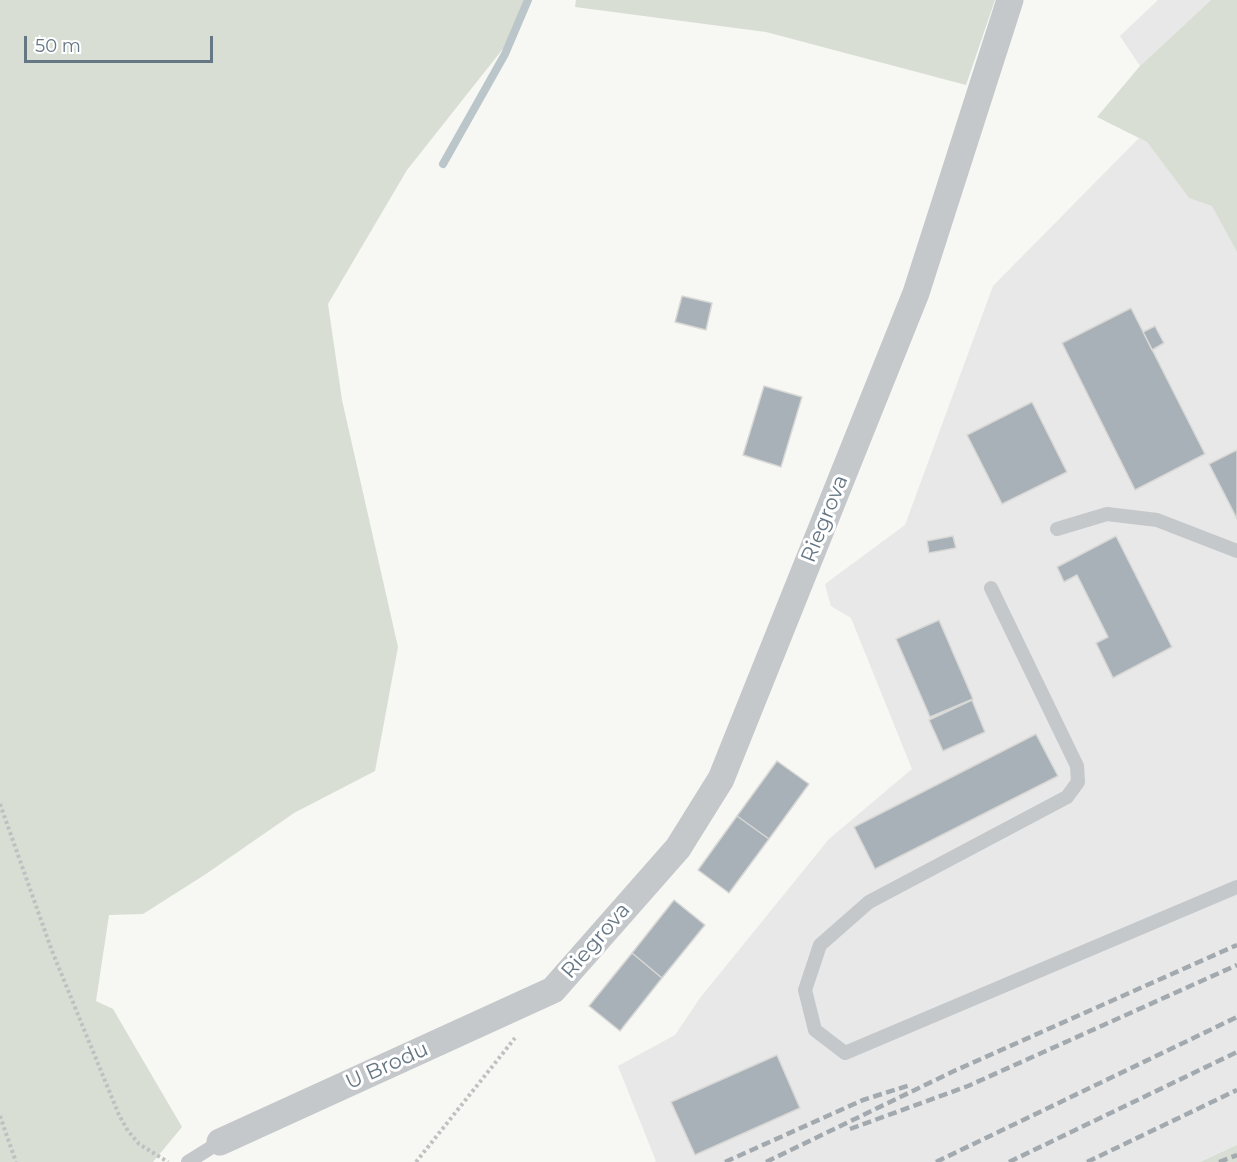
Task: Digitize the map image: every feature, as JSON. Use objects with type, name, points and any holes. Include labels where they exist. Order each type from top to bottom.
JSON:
[{"type":"street","name":"Riegrova","points":[[553,990],[678,848],[721,779],[916,293],[1010,0]]},
{"type":"street","name":"U Brodu","points":[[220,1142],[553,990]]},
{"type":"lane","points":[[1058,529],[1107,514],[1157,520],[1237,551]]},
{"type":"lane","points":[[991,588],[1077,766],[1078,782],[1067,797],[869,902],[820,945],[806,990],[815,1030],[845,1053],[1237,887]]},
{"type":"lane","points":[[188,1162],[220,1142]]},
{"type":"path","points":[[0,804],[52,951],[119,1115],[139,1144],[168,1162]]},
{"type":"path","points":[[416,1162],[517,1036]]},
{"type":"path","points":[[0,1116],[16,1162]]},
{"type":"shaded area","points":[[0,0],[528,0],[517,31],[407,170],[328,304],[342,400],[398,647],[375,771],[294,813],[143,914],[109,915],[96,1001],[113,1009],[182,1127],[153,1162],[0,1162]]},
{"type":"shaded area","points":[[576,0],[995,0],[966,85],[766,32],[575,7]]},
{"type":"shaded area","points":[[1158,0],[1211,0],[1140,66],[1120,36]]},
{"type":"shaded area","points":[[1211,0],[1237,0],[1237,252],[1212,206],[1189,198],[1147,142],[1097,117],[1140,66]]},
{"type":"shaded area","points":[[1139,138],[1147,142],[1189,198],[1212,205],[1237,252],[1237,1145],[1200,1162],[654,1162],[656,1161],[618,1066],[675,1035],[700,998],[829,839],[912,769],[851,618],[831,606],[825,584],[905,525],[993,286]]},
{"type":"shaded area","points":[[1237,1145],[1237,1162],[1200,1162]]},
{"type":"building","points":[[682,296],[712,303],[706,330],[675,322]]},
{"type":"building","points":[[1131,308],[1205,454],[1135,490],[1062,343]]},
{"type":"building","points":[[1155,326],[1164,343],[1152,350],[1143,332]]},
{"type":"building","points":[[764,386],[802,397],[781,467],[743,455]]},
{"type":"building","points":[[1032,402],[1067,472],[1002,504],[967,435]]},
{"type":"building","points":[[1237,450],[1237,519],[1209,464]]},
{"type":"building","points":[[953,536],[956,548],[929,553],[927,541]]},
{"type":"building","points":[[1116,536],[1172,647],[1113,678],[1096,643],[1108,637],[1077,575],[1064,582],[1057,567]]},
{"type":"building","points":[[939,620],[973,699],[930,717],[896,639]]},
{"type":"building","points":[[972,700],[985,732],[943,751],[929,720]]},
{"type":"building","points":[[1036,734],[1058,776],[875,869],[854,827]]},
{"type":"building","points":[[777,761],[809,784],[769,839],[737,816]]},
{"type":"building","points":[[737,816],[769,839],[729,893],[698,870]]},
{"type":"building","points":[[674,900],[705,925],[662,978],[632,953]]},
{"type":"building","points":[[632,953],[662,978],[620,1031],[589,1006]]},
{"type":"building","points":[[777,1055],[800,1108],[695,1155],[671,1102]]},
{"type":"waterway","points":[[443,164],[505,54],[528,0]]},
{"type":"railway","points":[[766,1162],[954,1071],[1237,945]]},
{"type":"railway","points":[[850,1129],[968,1086],[1237,965]]},
{"type":"railway","points":[[936,1162],[1237,1017]]},
{"type":"railway","points":[[1009,1162],[1237,1052]]},
{"type":"railway","points":[[725,1162],[863,1100],[910,1085]]},
{"type":"railway","points":[[1087,1162],[1237,1090]]},
{"type":"railway","points":[[1219,1162],[1237,1155]]}]
